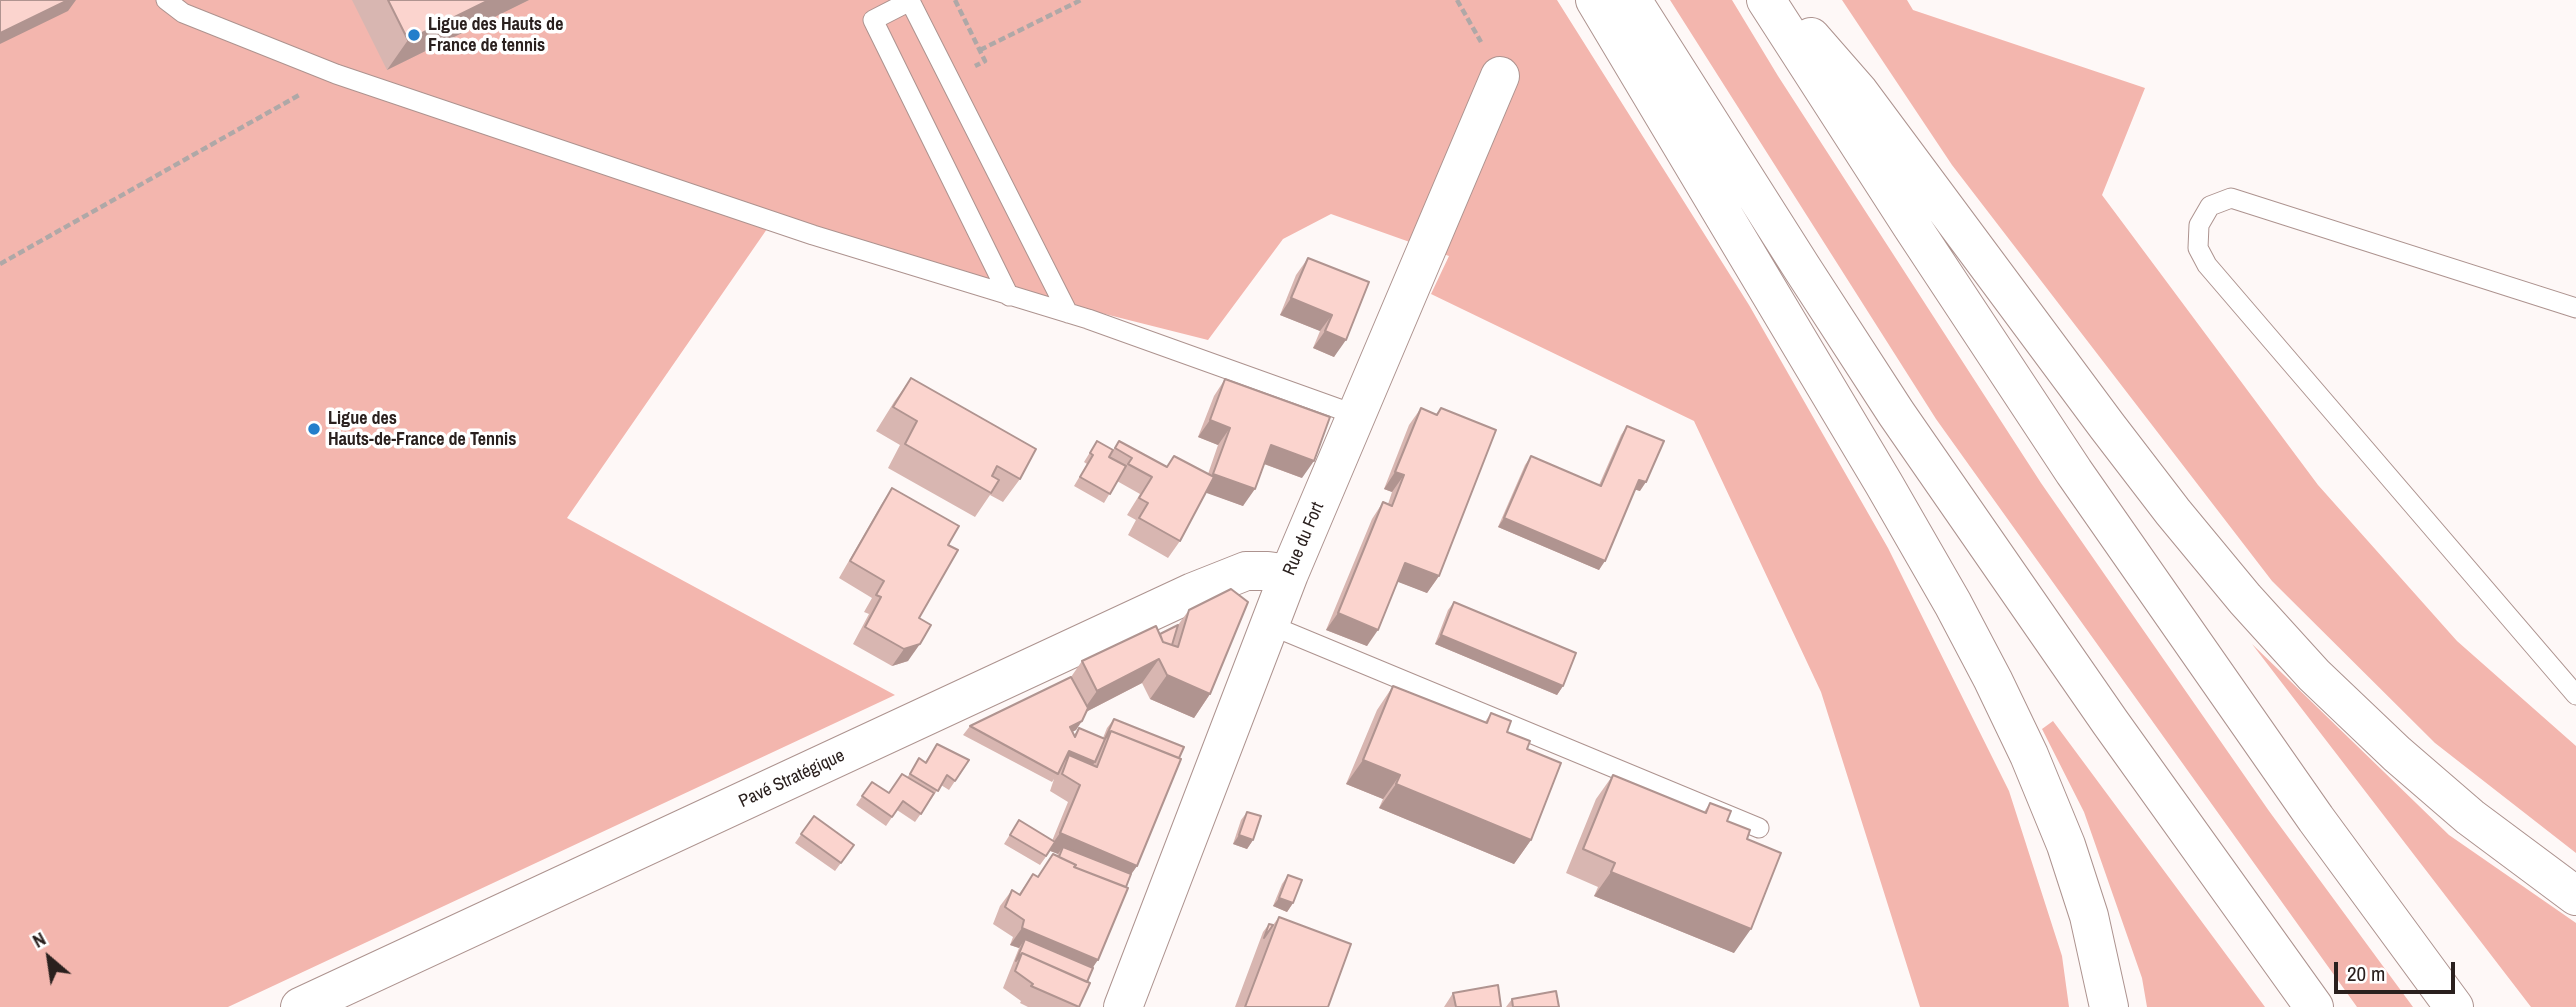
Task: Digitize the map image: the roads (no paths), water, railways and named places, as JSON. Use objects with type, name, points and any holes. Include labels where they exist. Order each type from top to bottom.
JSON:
[{"type":"main road","points":[[1595,0],[1884,484],[1954,604],[1993,680],[2029,754],[2066,845],[2089,915],[2109,1007]]},
{"type":"main road","points":[[1632,0],[1896,413],[2140,765],[2314,1007]]},
{"type":"main road","points":[[1766,0],[1910,225],[2082,483],[2316,819],[2454,1007]]},
{"type":"main road","points":[[1774,0],[1837,64],[2173,513],[2245,599],[2314,675],[2397,754],[2470,817],[2576,896]]},
{"type":"main road","name":"Rue du Fort","points":[[1123,1007],[1289,574],[1500,76]]},
{"type":"main road","name":"Pavé Stratégique","points":[[300,1007],[1193,592],[1246,571],[1268,570],[1289,574]]},
{"type":"lane","points":[[166,0],[183,13],[336,74],[813,235],[1068,313],[1356,415]]},
{"type":"lane","points":[[1009,296],[873,20],[910,1],[1068,313]]},
{"type":"lane","points":[[2576,308],[2231,198],[2210,206],[2199,225],[2198,248],[2207,265],[2576,695]]},
{"type":"lane","points":[[1270,625],[1759,828]]},
{"type":"place","name":"Ligue des Hauts de France de tennis","points":[[414,35]]},
{"type":"place","name":"Ligue des Hauts-de-France de Tennis","points":[[314,429]]}]
